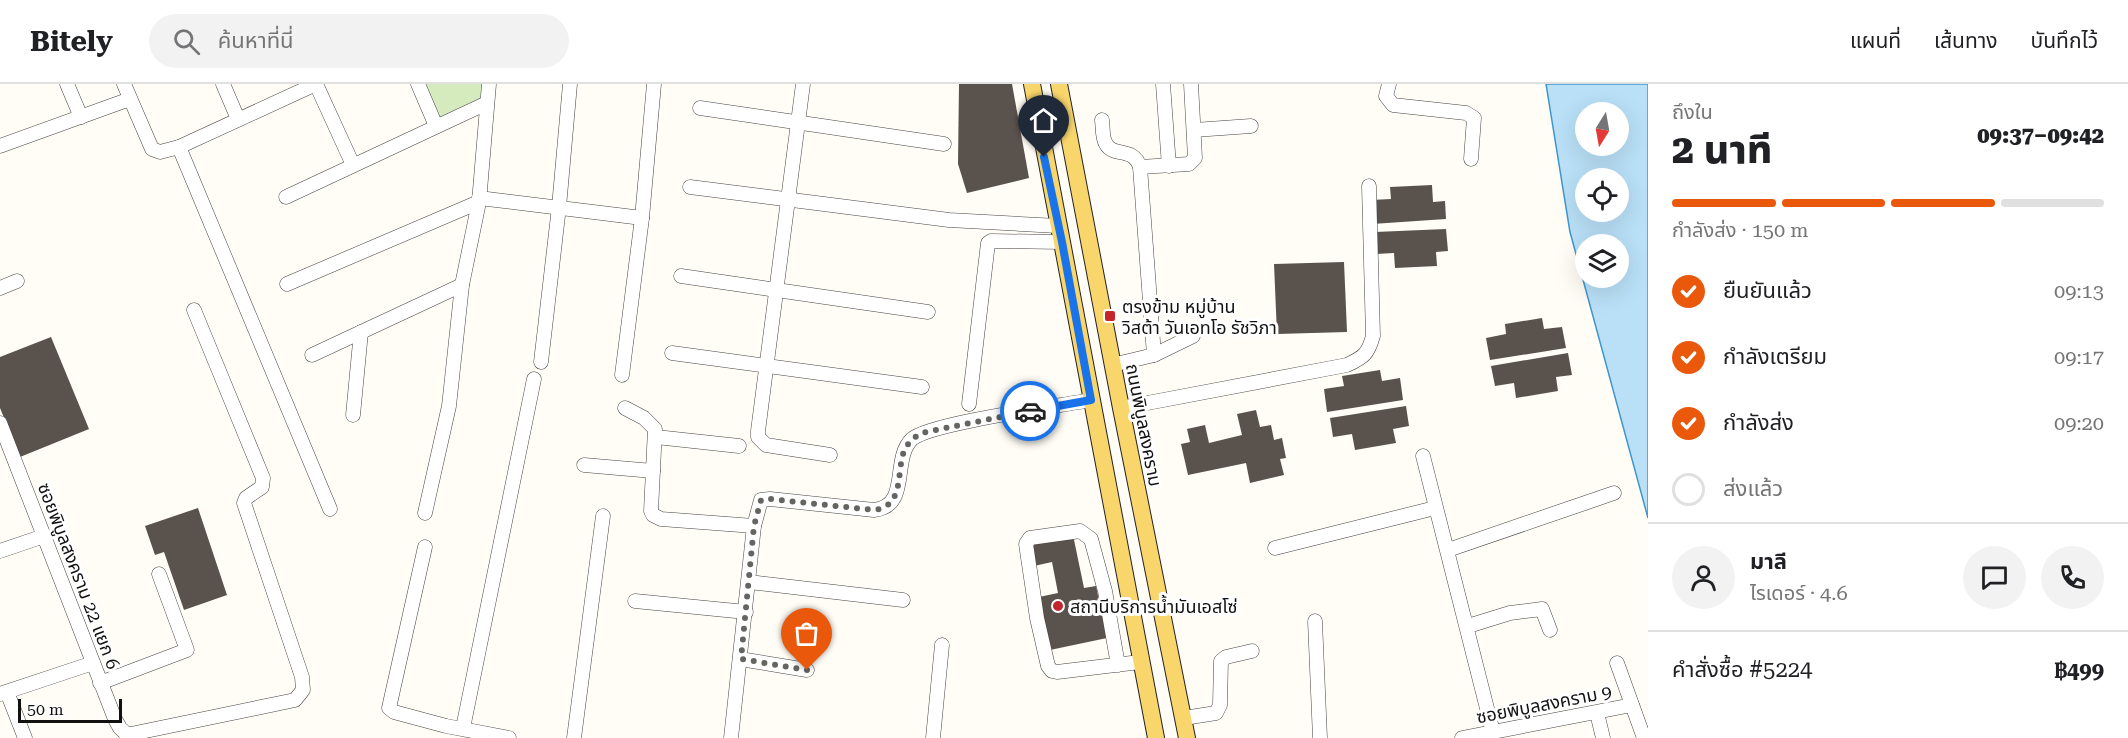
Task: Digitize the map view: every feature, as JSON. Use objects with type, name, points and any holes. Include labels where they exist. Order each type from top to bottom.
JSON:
[{"type":"main road","points":[[1032,84],[1156,738]]},
{"type":"main road","name":"ถนนพิบูลสงคราม","points":[[1059,84],[1187,738]]},
{"type":"street","points":[[68,84],[81,117]]},
{"type":"street","points":[[124,84],[152,149],[160,152],[179,147],[316,84],[353,165]]},
{"type":"street","points":[[223,84],[238,119]]},
{"type":"street","points":[[418,84],[436,126]]},
{"type":"street","points":[[424,513],[449,406],[462,285],[479,200],[489,84]]},
{"type":"street","points":[[541,362],[560,207],[570,84]]},
{"type":"street","points":[[622,375],[642,218],[654,84]]},
{"type":"street","points":[[803,84],[758,431],[761,441],[766,445],[830,455]]},
{"type":"street","points":[[1163,84],[1169,166]]},
{"type":"street","points":[[1140,168],[1193,162],[1195,158],[1191,84]]},
{"type":"street","points":[[1389,84],[1386,96],[1394,105],[1466,113],[1474,118],[1471,159]]},
{"type":"street","points":[[0,146],[130,99]]},
{"type":"street","points":[[285,197],[488,103]]},
{"type":"street","points":[[700,108],[944,144]]},
{"type":"street","points":[[1102,120],[1107,146],[1110,149],[1133,155],[1138,159],[1140,168],[1154,355]]},
{"type":"street","points":[[1194,130],[1251,126]]},
{"type":"street","points":[[179,147],[330,509]]},
{"type":"street","points":[[1121,408],[1347,365],[1361,359],[1369,350],[1373,336],[1369,186]]},
{"type":"street","points":[[690,187],[1060,234]]},
{"type":"street","points":[[287,284],[479,200],[560,207],[642,218]]},
{"type":"street","points":[[969,404],[981,320],[988,243],[1060,234]]},
{"type":"street","points":[[681,276],[927,312]]},
{"type":"street","points":[[0,288],[17,281]]},
{"type":"street","points":[[312,355],[462,285]]},
{"type":"street","points":[[128,736],[295,700],[303,690],[302,677],[244,503],[246,498],[262,487],[263,478],[194,310]]},
{"type":"street","points":[[353,415],[361,333]]},
{"type":"street","points":[[1112,364],[1154,355],[1193,336]]},
{"type":"street","points":[[672,353],[922,387]]},
{"type":"street","points":[[463,728],[534,379]]},
{"type":"street","points":[[731,738],[754,526],[761,500],[883,509],[895,498],[904,450],[910,440],[921,433],[1091,400]]},
{"type":"street","points":[[625,408],[652,425],[656,437],[651,511],[653,516],[661,519],[754,526]]},
{"type":"street","name":"ซอยพิบูลสงคราม 22 แยก 6","points":[[1,426],[100,683],[115,719],[128,736]]},
{"type":"street","points":[[656,437],[739,446]]},
{"type":"street","points":[[1423,456],[1468,626],[1493,732]]},
{"type":"street","points":[[584,465],[653,471]]},
{"type":"street","points":[[1448,550],[1614,493]]},
{"type":"street","points":[[1275,548],[1435,508]]},
{"type":"street","points":[[574,738],[603,516]]},
{"type":"street","points":[[1118,665],[1105,591],[1091,539],[1080,531],[1030,538],[1027,541],[1037,618],[1046,656],[1052,670],[1057,672],[1118,665],[1140,662]]},
{"type":"street","points":[[0,551],[44,536]]},
{"type":"street","points":[[425,547],[389,708],[445,732],[463,728],[509,738]]},
{"type":"street","points":[[1098,565],[1121,561]]},
{"type":"street","points":[[100,683],[187,650],[159,574]]},
{"type":"street","points":[[749,582],[903,600]]},
{"type":"street","points":[[636,601],[746,612]]},
{"type":"street","points":[[1468,626],[1510,613],[1542,609],[1550,630]]},
{"type":"street","points":[[1315,621],[1320,738]]},
{"type":"street","points":[[933,738],[942,645]]},
{"type":"street","points":[[1184,718],[1216,713],[1220,705],[1221,661],[1226,657],[1252,651]]},
{"type":"street","points":[[741,659],[807,670]]},
{"type":"street","points":[[25,738],[3,693],[93,663]]},
{"type":"street","points":[[1617,663],[1644,738]]},
{"type":"street","name":"ซอยพิบูลสงคราม 9","points":[[1462,738],[1632,705]]},
{"type":"street","points":[[1597,713],[1603,738]]},
{"type":"green space","points":[[417,84],[487,84],[486,101],[435,123]]},
{"type":"water","points":[[1546,84],[1648,84],[1648,518],[1585,288],[1629,288],[1629,234],[1575,234],[1575,250]]},
{"type":"building","points":[[959,84],[1012,84],[1029,178],[967,193],[958,164]]},
{"type":"building","points":[[1432,185],[1433,202],[1445,201],[1446,219],[1372,224],[1371,200],[1391,199],[1390,187]]},
{"type":"building","points":[[1446,229],[1448,251],[1436,252],[1437,266],[1395,268],[1394,253],[1376,254],[1375,232]]},
{"type":"building","points":[[1344,262],[1347,332],[1277,334],[1274,264]]},
{"type":"building","points":[[1542,318],[1544,329],[1562,327],[1566,348],[1490,360],[1486,338],[1506,334],[1505,324]]},
{"type":"building","points":[[51,337],[89,429],[20,457],[0,408],[0,357]]},
{"type":"building","points":[[1568,353],[1572,375],[1556,377],[1558,391],[1516,398],[1514,383],[1495,386],[1491,366]]},
{"type":"building","points":[[1380,370],[1382,381],[1400,378],[1403,400],[1327,412],[1324,389],[1344,386],[1342,376]]},
{"type":"building","points":[[1406,406],[1409,426],[1393,429],[1396,443],[1355,450],[1352,434],[1333,437],[1330,418]]},
{"type":"building","points":[[1256,410],[1260,427],[1271,425],[1274,440],[1282,438],[1286,458],[1280,459],[1284,475],[1250,483],[1246,463],[1188,475],[1181,444],[1190,442],[1187,429],[1205,425],[1209,443],[1242,435],[1237,414]]},
{"type":"building","points":[[198,508],[227,595],[184,610],[164,552],[155,555],[145,526]]},
{"type":"building","points":[[1073,535],[1084,588],[1096,586],[1107,638],[1050,650],[1039,597],[1058,593],[1052,562],[1034,566],[1030,544]]},
{"type":"way so far","points":[[807,670],[741,659],[754,526],[761,500],[883,509],[895,498],[904,450],[910,440],[921,433],[1030,411]]},
{"type":"place","name":"ตรงข้าม หมู่บ้าน วิสต้า วันเอทโอ รัชวิภา","points":[[1110,316]]},
{"type":"place","name":"สถานีบริการน้ำมันเอสโซ่","points":[[1058,606]]},
{"type":"route","points":[[1030,411],[1091,400],[1044,157]]}]
